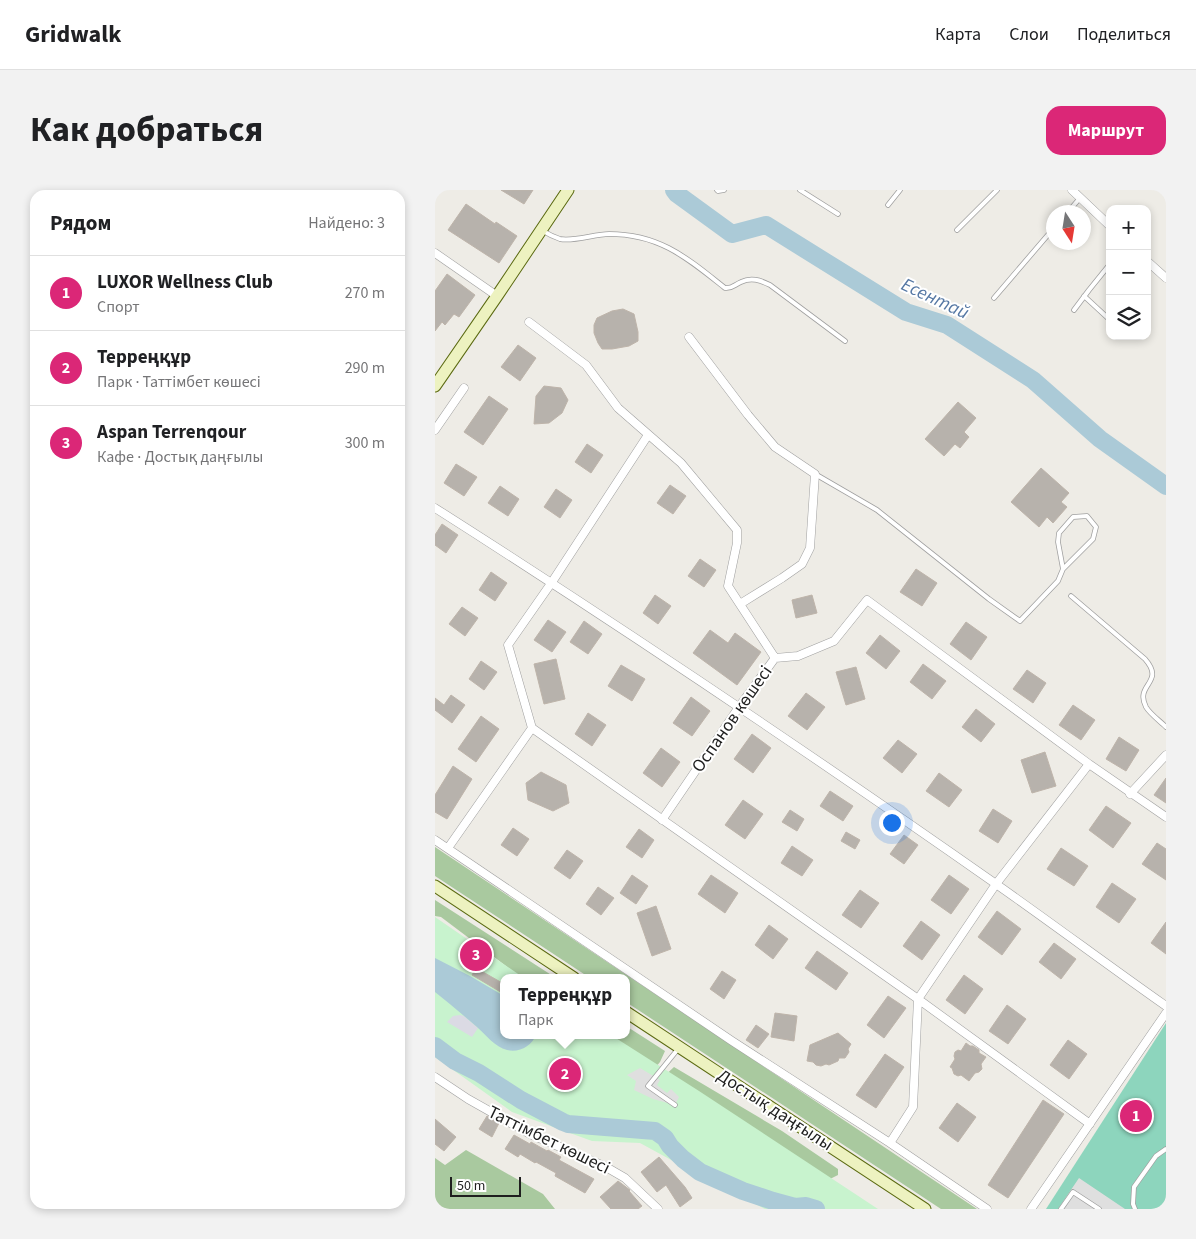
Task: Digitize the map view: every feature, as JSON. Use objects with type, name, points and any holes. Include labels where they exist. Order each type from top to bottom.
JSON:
[{"type":"main road","points":[[435,386],[567,190]]},
{"type":"main road","points":[[435,886],[568,974]]},
{"type":"main road","name":"Достық даңғылы","points":[[630,1015],[925,1209]]},
{"type":"street","points":[[1072,190],[1106,222]]},
{"type":"street","points":[[435,253],[497,296]]},
{"type":"street","points":[[1151,265],[1166,278]]},
{"type":"street","name":"Оспанов көшесі","points":[[529,322],[586,365],[618,408],[681,463],[737,530],[737,543],[728,586],[775,658],[662,820]]},
{"type":"street","points":[[689,337],[748,415],[775,447],[815,474],[810,548],[801,564],[740,604]]},
{"type":"street","points":[[435,430],[464,388]]},
{"type":"street","points":[[648,435],[552,582],[508,645],[532,728],[918,999],[1090,1124]]},
{"type":"street","points":[[435,508],[552,582],[739,707],[997,884],[1166,1006]]},
{"type":"street","points":[[775,658],[798,656],[834,641],[867,600],[1130,794],[1166,817]]},
{"type":"street","points":[[448,848],[532,728]]},
{"type":"street","points":[[1130,794],[1166,755]]},
{"type":"street","points":[[890,1143],[913,1107],[918,999],[997,884],[1089,764]]},
{"type":"street","points":[[435,840],[732,1042],[890,1143],[987,1209]]},
{"type":"street","points":[[1031,1209],[1166,1012]]},
{"type":"street","name":"Таттімбет көшесі","points":[[435,1077],[468,1099],[530,1134],[606,1167],[625,1178],[658,1209]]},
{"type":"lane","points":[[717,190],[724,190]]},
{"type":"lane","points":[[799,190],[838,214]]},
{"type":"lane","points":[[888,204],[900,190]]},
{"type":"lane","points":[[957,230],[997,190]]},
{"type":"lane","points":[[1074,205],[1080,198]]},
{"type":"lane","points":[[541,230],[560,239],[567,240],[609,234],[630,235],[650,240],[668,247],[691,261],[725,288],[732,288],[753,279],[770,285],[845,341]]},
{"type":"lane","points":[[994,298],[1046,237]]},
{"type":"lane","points":[[1074,310],[1106,269]]},
{"type":"lane","points":[[1084,296],[1106,316]]},
{"type":"lane","points":[[815,474],[877,510],[1020,621],[1058,581],[1063,570],[1093,539],[1096,527],[1087,516],[1073,517],[1059,533],[1063,570]]},
{"type":"lane","points":[[1071,596],[1151,666],[1152,678],[1144,692],[1144,700],[1147,709],[1166,727]]},
{"type":"lane","points":[[675,1105],[648,1086],[679,1047]]},
{"type":"lane","points":[[1135,1209],[1133,1204],[1134,1187],[1156,1156],[1166,1150]]},
{"type":"lane","points":[[1156,1156],[1166,1155]]},
{"type":"lane","points":[[1061,1209],[1073,1192],[1099,1209]]},
{"type":"green space","points":[[435,847],[625,974],[584,974],[435,876]]},
{"type":"green space","points":[[435,900],[550,974],[517,974],[441,917],[435,916]]},
{"type":"green space","points":[[435,917],[518,974],[500,974],[500,1039],[617,1039],[878,1209],[765,1209],[640,1143],[592,1141],[512,1112],[435,1057]]},
{"type":"green space","points":[[630,977],[977,1209],[941,1209],[630,1005]]},
{"type":"green space","points":[[1166,1023],[1166,1209],[1046,1209]]},
{"type":"green space","points":[[630,1029],[665,1051],[654,1069],[577,1039],[630,1039]]},
{"type":"green space","points":[[674,1067],[782,1131],[838,1169],[838,1175],[822,1183],[660,1080]]},
{"type":"green space","points":[[466,1150],[543,1194],[555,1209],[435,1209],[435,1158],[445,1165]]},
{"type":"shaded area","points":[[453,1016],[464,1016],[478,1028],[472,1037],[447,1022]]},
{"type":"shaded area","points":[[640,1068],[660,1080],[657,1085],[667,1093],[671,1089],[679,1097],[675,1105],[653,1099],[634,1090],[636,1081],[627,1075]]},
{"type":"shaded area","points":[[1079,1178],[1125,1209],[1058,1209]]},
{"type":"water","points":[[435,958],[500,994],[500,1039],[534,1039],[525,1048],[512,1051],[507,1050],[495,1044],[435,992]]},
{"type":"building","points":[[501,190],[533,190],[524,204]]},
{"type":"building","points":[[466,204],[495,224],[496,222],[517,236],[499,263],[448,230]]},
{"type":"building","points":[[447,274],[475,295],[459,317],[454,314],[445,325],[442,322],[435,331],[435,291]]},
{"type":"building","points":[[623,309],[634,314],[638,341],[629,346],[602,349],[594,333],[594,325],[597,318],[612,311]]},
{"type":"building","points":[[518,345],[536,358],[520,381],[501,367]]},
{"type":"building","points":[[544,386],[561,388],[568,400],[562,413],[549,423],[534,424],[536,396]]},
{"type":"building","points":[[489,396],[508,409],[483,445],[464,432]]},
{"type":"building","points":[[958,402],[976,418],[964,432],[969,437],[960,448],[955,444],[944,456],[925,439]]},
{"type":"building","points":[[587,444],[603,455],[591,473],[575,462]]},
{"type":"building","points":[[456,464],[477,477],[464,496],[444,483]]},
{"type":"building","points":[[1041,468],[1069,493],[1061,502],[1067,507],[1053,523],[1047,517],[1039,527],[1011,502]]},
{"type":"building","points":[[670,485],[686,496],[673,514],[657,503]]},
{"type":"building","points":[[500,486],[519,499],[508,516],[488,503]]},
{"type":"building","points":[[556,489],[572,500],[560,518],[544,507]]},
{"type":"building","points":[[442,524],[458,535],[446,553],[435,545],[435,535]]},
{"type":"building","points":[[700,559],[716,570],[704,587],[688,576]]},
{"type":"building","points":[[916,569],[937,583],[922,606],[900,592]]},
{"type":"building","points":[[491,572],[507,583],[495,601],[479,590]]},
{"type":"building","points":[[655,595],[671,606],[658,624],[643,613]]},
{"type":"building","points":[[812,595],[817,613],[796,618],[792,600]]},
{"type":"building","points":[[462,607],[478,618],[465,636],[449,624]]},
{"type":"building","points":[[548,620],[566,632],[552,652],[534,640]]},
{"type":"building","points":[[584,621],[602,634],[588,654],[570,642]]},
{"type":"building","points":[[966,622],[987,637],[971,660],[950,644]]},
{"type":"building","points":[[710,630],[728,643],[735,633],[761,652],[737,685],[693,653]]},
{"type":"building","points":[[880,635],[900,651],[886,669],[866,653]]},
{"type":"building","points":[[556,659],[565,699],[544,704],[534,664]]},
{"type":"building","points":[[481,661],[497,672],[484,690],[469,679]]},
{"type":"building","points":[[923,664],[946,681],[932,699],[910,682]]},
{"type":"building","points":[[621,665],[645,679],[632,701],[608,686]]},
{"type":"building","points":[[856,667],[865,699],[846,705],[836,672]]},
{"type":"building","points":[[1027,670],[1046,683],[1033,703],[1013,689]]},
{"type":"building","points":[[806,693],[825,707],[807,730],[788,716]]},
{"type":"building","points":[[451,695],[465,705],[452,723],[435,710],[435,698],[444,705]]},
{"type":"building","points":[[691,697],[710,711],[692,736],[673,723]]},
{"type":"building","points":[[1073,705],[1095,720],[1081,740],[1059,725]]},
{"type":"building","points":[[976,709],[995,724],[981,742],[962,727]]},
{"type":"building","points":[[588,713],[606,725],[592,746],[575,734]]},
{"type":"building","points":[[481,716],[499,729],[476,762],[458,749]]},
{"type":"building","points":[[752,734],[771,748],[753,773],[734,759]]},
{"type":"building","points":[[1119,737],[1139,750],[1126,771],[1106,759]]},
{"type":"building","points":[[898,740],[917,754],[902,773],[883,758]]},
{"type":"building","points":[[661,748],[680,762],[662,787],[643,773]]},
{"type":"building","points":[[1045,752],[1056,786],[1032,793],[1021,760]]},
{"type":"building","points":[[453,766],[472,779],[447,819],[435,812],[435,795]]},
{"type":"building","points":[[541,772],[566,785],[569,803],[553,811],[528,800],[526,783]]},
{"type":"building","points":[[939,773],[962,790],[949,807],[926,791]]},
{"type":"building","points":[[1166,778],[1166,803],[1154,795]]},
{"type":"building","points":[[830,791],[853,806],[843,821],[820,806]]},
{"type":"building","points":[[743,800],[763,814],[745,839],[725,825]]},
{"type":"building","points":[[1106,806],[1131,823],[1113,848],[1089,830]]},
{"type":"building","points":[[993,809],[1012,821],[998,843],[979,831]]},
{"type":"building","points":[[790,810],[804,819],[797,831],[782,822]]},
{"type":"building","points":[[513,828],[529,839],[517,856],[501,845]]},
{"type":"building","points":[[639,829],[654,840],[642,858],[626,847]]},
{"type":"building","points":[[846,832],[860,840],[855,849],[841,841]]},
{"type":"building","points":[[904,835],[918,845],[904,864],[890,854]]},
{"type":"building","points":[[1157,843],[1166,849],[1166,880],[1142,864]]},
{"type":"building","points":[[792,846],[813,860],[802,876],[781,863]]},
{"type":"building","points":[[1061,848],[1088,866],[1074,886],[1047,869]]},
{"type":"building","points":[[567,850],[583,861],[570,879],[554,868]]},
{"type":"building","points":[[632,875],[648,886],[636,904],[620,893]]},
{"type":"building","points":[[711,875],[738,893],[725,913],[698,894]]},
{"type":"building","points":[[949,875],[969,889],[951,914],[931,900]]},
{"type":"building","points":[[1112,883],[1136,899],[1119,923],[1096,907]]},
{"type":"building","points":[[598,887],[614,898],[601,915],[586,904]]},
{"type":"building","points":[[860,890],[879,903],[861,928],[842,915]]},
{"type":"building","points":[[656,906],[671,949],[652,956],[637,913]]},
{"type":"building","points":[[997,911],[1021,929],[1002,955],[978,937]]},
{"type":"building","points":[[921,921],[940,935],[922,960],[903,946]]},
{"type":"building","points":[[1166,922],[1166,954],[1151,943]]},
{"type":"building","points":[[769,925],[788,939],[773,959],[755,945]]},
{"type":"building","points":[[1054,943],[1076,959],[1061,979],[1039,962]]},
{"type":"building","points":[[817,951],[848,973],[836,990],[805,968]]},
{"type":"building","points":[[476,968],[500,982],[500,992],[472,975]]},
{"type":"building","points":[[722,971],[736,980],[724,999],[710,989]]},
{"type":"building","points":[[964,975],[983,989],[965,1014],[946,1000]]},
{"type":"building","points":[[888,996],[906,1008],[884,1038],[867,1025]]},
{"type":"building","points":[[1007,1005],[1026,1019],[1008,1044],[989,1031]]},
{"type":"building","points":[[775,1013],[797,1016],[794,1041],[771,1037]]},
{"type":"building","points":[[756,1025],[769,1034],[758,1048],[746,1040]]},
{"type":"building","points":[[838,1033],[851,1044],[845,1058],[839,1058],[838,1061],[829,1065],[821,1066],[807,1061],[810,1045]]},
{"type":"building","points":[[1068,1040],[1087,1054],[1069,1079],[1050,1065]]},
{"type":"building","points":[[966,1043],[979,1050],[979,1053],[986,1057],[981,1064],[982,1069],[975,1073],[969,1081],[961,1075],[954,1074],[950,1067],[955,1059],[955,1052],[961,1051]]},
{"type":"building","points":[[885,1054],[904,1067],[876,1108],[856,1095]]},
{"type":"building","points":[[1043,1100],[1064,1114],[1008,1198],[988,1185]]},
{"type":"building","points":[[957,1103],[976,1117],[958,1142],[939,1128]]},
{"type":"building","points":[[487,1116],[499,1123],[492,1137],[479,1129]]},
{"type":"building","points":[[435,1119],[456,1137],[444,1151],[435,1144]]},
{"type":"building","points":[[514,1135],[561,1157],[559,1160],[594,1179],[585,1193],[555,1176],[556,1173],[536,1162],[520,1154],[518,1157],[505,1149]]},
{"type":"building","points":[[659,1157],[692,1198],[680,1207],[666,1185],[657,1192],[641,1172]]},
{"type":"building","points":[[618,1181],[630,1190],[642,1206],[638,1209],[611,1209],[600,1197]]},
{"type":"waterway","name":"Есентай","points":[[674,190],[732,234],[766,225],[906,312],[947,325],[1033,380],[1100,439],[1166,486]]},
{"type":"waterway","points":[[435,1046],[455,1061],[563,1122],[568,1124],[655,1131],[665,1138],[683,1159],[700,1172],[743,1191],[773,1201],[795,1207],[806,1206],[816,1209]]},
{"type":"place","name":"Aspan Terrenqour","points":[[476,955]]},
{"type":"place","name":"Терреңқұр","points":[[565,1074]]},
{"type":"place","name":"LUXOR Wellness Club","points":[[1136,1116]]}]
